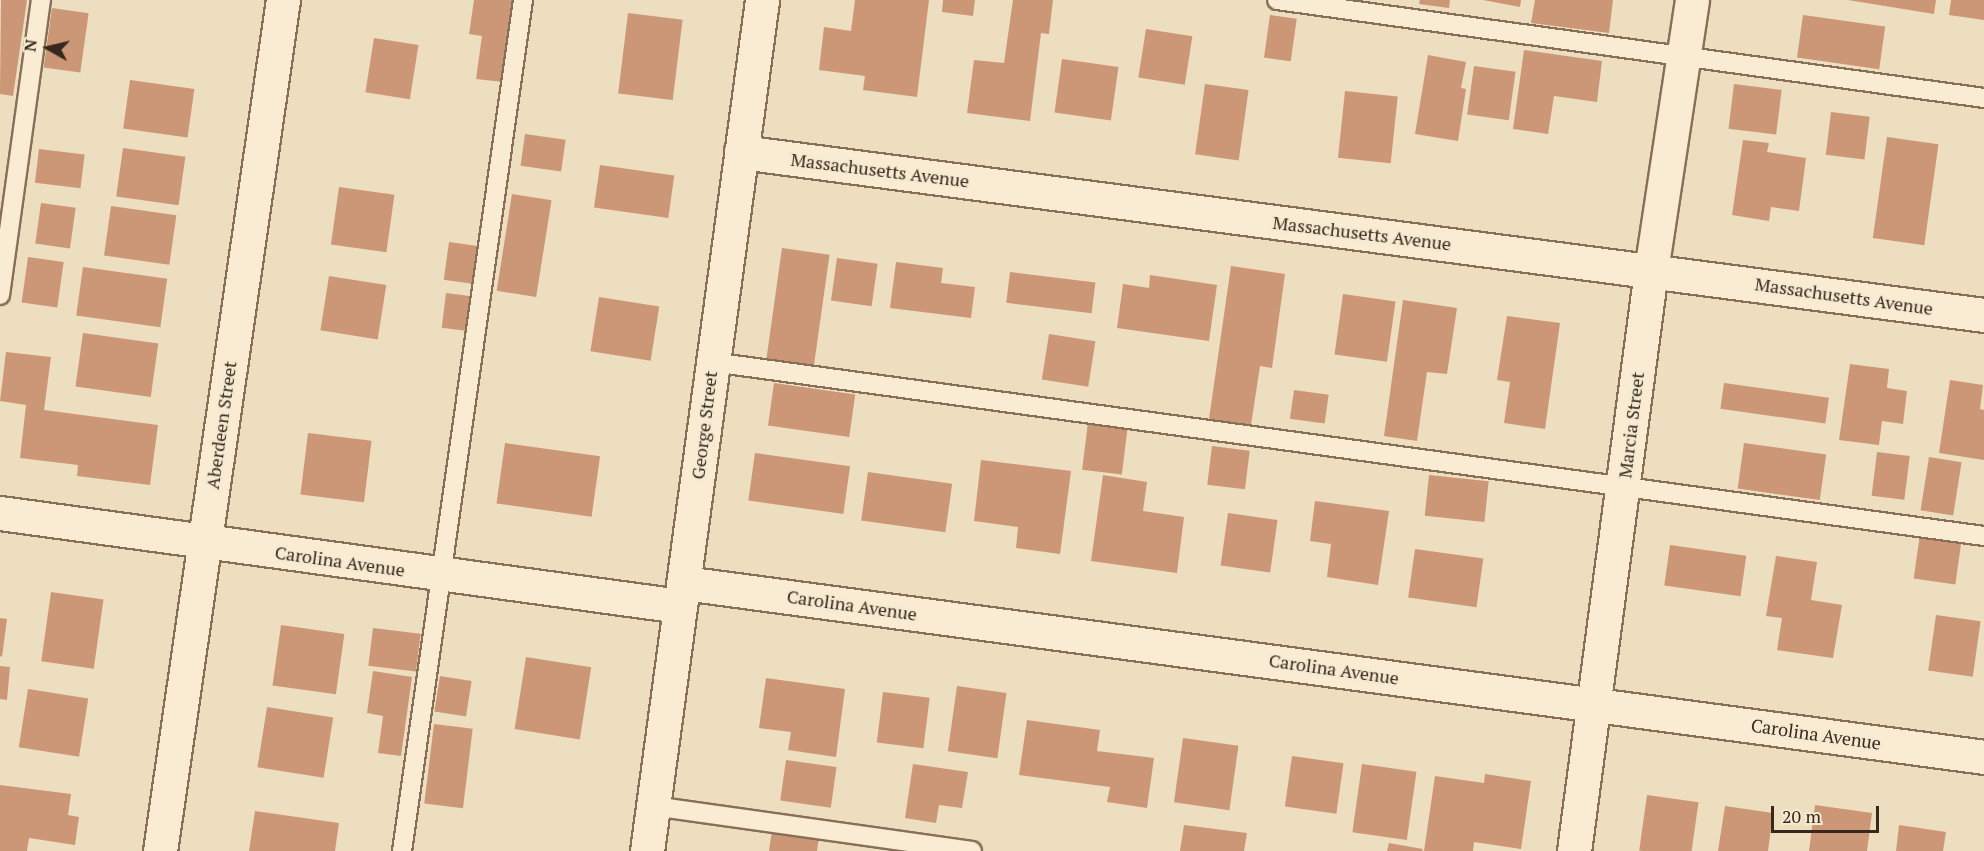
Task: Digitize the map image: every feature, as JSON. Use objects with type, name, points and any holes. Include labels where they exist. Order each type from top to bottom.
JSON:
[{"type":"street","name":"Aberdeen Street","points":[[160,851],[283,0]]},
{"type":"street","name":"George Street","points":[[647,851],[762,0]]},
{"type":"street","name":"Marcia Street","points":[[1574,851],[1651,271],[1692,0]]},
{"type":"street","name":"Massachusetts Avenue","points":[[741,152],[1984,315]]},
{"type":"street","name":"Carolina Avenue","points":[[0,513],[440,574],[682,595],[1595,703],[1984,757]]},
{"type":"lane","points":[[0,295],[41,0]]},
{"type":"lane","points":[[402,851],[523,0]]},
{"type":"lane","points":[[1277,0],[1984,98]]},
{"type":"lane","points":[[712,362],[1984,536]]},
{"type":"lane","points":[[653,806],[972,851]]},
{"type":"building","points":[[1,0],[27,0],[13,96],[0,94]]},
{"type":"building","points":[[474,0],[514,0],[503,82],[476,79],[482,36],[469,34]]},
{"type":"building","points":[[855,0],[929,0],[917,97],[863,90],[865,76],[819,70],[824,27],[851,31]]},
{"type":"building","points":[[943,0],[975,0],[973,16],[942,12]]},
{"type":"building","points":[[1013,0],[1053,0],[1049,34],[1041,33],[1030,121],[967,113],[974,60],[1004,63]]},
{"type":"building","points":[[1420,0],[1450,0],[1449,8],[1419,4]]},
{"type":"building","points":[[1483,0],[1521,0],[1520,7]]},
{"type":"building","points":[[1535,0],[1613,0],[1609,33],[1531,23]]},
{"type":"building","points":[[1848,0],[1936,0],[1934,14]]},
{"type":"building","points":[[1951,0],[1984,0],[1984,20],[1949,15]]},
{"type":"building","points":[[52,8],[89,13],[80,73],[44,67]]},
{"type":"building","points":[[628,13],[683,20],[673,100],[618,93]]},
{"type":"building","points":[[1270,15],[1297,19],[1291,61],[1264,58]]},
{"type":"building","points":[[1803,15],[1885,27],[1879,69],[1797,58]]},
{"type":"building","points":[[1146,29],[1192,36],[1185,85],[1138,77]]},
{"type":"building","points":[[374,38],[418,45],[410,99],[365,92]]},
{"type":"building","points":[[1524,50],[1602,61],[1597,102],[1554,96],[1548,134],[1513,129]]},
{"type":"building","points":[[1428,55],[1466,62],[1461,88],[1466,89],[1458,141],[1415,134]]},
{"type":"building","points":[[1062,59],[1118,67],[1111,120],[1054,112]]},
{"type":"building","points":[[1474,66],[1516,72],[1509,120],[1467,115]]},
{"type":"building","points":[[130,80],[194,89],[188,138],[123,129]]},
{"type":"building","points":[[1205,84],[1249,90],[1239,160],[1195,154]]},
{"type":"building","points":[[1734,84],[1782,90],[1776,135],[1729,129]]},
{"type":"building","points":[[1345,91],[1398,97],[1391,163],[1338,158]]},
{"type":"building","points":[[1831,112],[1870,117],[1864,159],[1826,155]]},
{"type":"building","points":[[525,134],[566,140],[561,171],[521,166]]},
{"type":"building","points":[[1887,137],[1938,144],[1924,245],[1873,238]]},
{"type":"building","points":[[1743,140],[1769,143],[1767,152],[1806,158],[1799,211],[1771,207],[1769,221],[1732,215]]},
{"type":"building","points":[[123,148],[185,157],[179,205],[116,197]]},
{"type":"building","points":[[39,149],[85,155],[81,188],[35,183]]},
{"type":"building","points":[[600,165],[674,175],[668,218],[594,208]]},
{"type":"building","points":[[339,187],[394,195],[386,252],[331,244]]},
{"type":"building","points":[[512,194],[552,200],[536,297],[497,291]]},
{"type":"building","points":[[41,203],[76,208],[70,248],[35,244]]},
{"type":"building","points":[[111,206],[176,215],[169,265],[104,256]]},
{"type":"building","points":[[449,242],[478,246],[472,284],[444,280]]},
{"type":"building","points":[[782,248],[830,255],[814,369],[766,362]]},
{"type":"building","points":[[28,257],[64,262],[57,308],[22,303]]},
{"type":"building","points":[[837,258],[878,264],[872,306],[831,301]]},
{"type":"building","points":[[896,262],[943,268],[941,283],[975,287],[971,318],[890,308]]},
{"type":"building","points":[[1231,266],[1285,274],[1272,368],[1260,366],[1251,425],[1209,419]]},
{"type":"building","points":[[83,267],[167,279],[160,327],[76,316]]},
{"type":"building","points":[[1010,272],[1095,282],[1092,313],[1006,303]]},
{"type":"building","points":[[1150,275],[1217,285],[1209,341],[1117,328],[1123,284],[1149,288]]},
{"type":"building","points":[[329,276],[386,285],[378,339],[320,330]]},
{"type":"building","points":[[446,293],[470,296],[466,331],[442,328]]},
{"type":"building","points":[[1343,294],[1395,301],[1387,362],[1335,354]]},
{"type":"building","points":[[599,297],[659,307],[651,361],[590,351]]},
{"type":"building","points":[[1403,300],[1457,308],[1447,374],[1427,372],[1417,441],[1384,436]]},
{"type":"building","points":[[1507,316],[1560,323],[1545,429],[1504,423],[1510,382],[1497,380]]},
{"type":"building","points":[[83,333],[158,344],[151,397],[75,386]]},
{"type":"building","points":[[1049,334],[1095,341],[1088,387],[1042,379]]},
{"type":"building","points":[[6,352],[51,357],[44,410],[158,425],[150,485],[77,476],[78,465],[20,458],[26,405],[0,401]]},
{"type":"building","points":[[1850,364],[1889,369],[1887,388],[1907,391],[1903,424],[1882,421],[1879,445],[1839,440]]},
{"type":"building","points":[[1950,380],[1983,385],[1980,409],[1984,410],[1984,460],[1939,453]]},
{"type":"building","points":[[774,383],[855,394],[849,437],[768,426]]},
{"type":"building","points":[[1724,383],[1829,398],[1825,423],[1720,409]]},
{"type":"building","points":[[1294,390],[1329,395],[1325,424],[1290,419]]},
{"type":"building","points":[[1088,422],[1128,427],[1122,475],[1082,470]]},
{"type":"building","points":[[308,433],[372,441],[364,502],[300,495]]},
{"type":"building","points":[[505,443],[600,456],[592,517],[497,503]]},
{"type":"building","points":[[1744,443],[1826,455],[1820,500],[1738,489]]},
{"type":"building","points":[[1212,446],[1250,451],[1245,489],[1207,485]]},
{"type":"building","points":[[1877,452],[1910,456],[1904,500],[1872,496]]},
{"type":"building","points":[[755,453],[850,466],[843,514],[748,501]]},
{"type":"building","points":[[1929,457],[1962,462],[1953,515],[1921,510]]},
{"type":"building","points":[[981,460],[1071,471],[1060,554],[1016,548],[1018,527],[974,521]]},
{"type":"building","points":[[868,472],[952,484],[945,532],[861,521]]},
{"type":"building","points":[[1103,475],[1147,482],[1143,511],[1184,517],[1177,573],[1091,561]]},
{"type":"building","points":[[1429,475],[1489,481],[1484,522],[1425,516]]},
{"type":"building","points":[[1315,501],[1389,511],[1378,585],[1327,577],[1331,544],[1310,541]]},
{"type":"building","points":[[1228,513],[1278,520],[1270,572],[1221,565]]},
{"type":"building","points":[[1920,534],[1962,540],[1955,584],[1914,579]]},
{"type":"building","points":[[1670,545],[1746,556],[1741,596],[1664,586]]},
{"type":"building","points":[[1415,549],[1483,559],[1477,607],[1408,598]]},
{"type":"building","points":[[1776,556],[1817,562],[1811,600],[1842,605],[1833,658],[1777,650],[1782,618],[1766,616]]},
{"type":"building","points":[[51,592],[103,599],[94,669],[41,661]]},
{"type":"building","points":[[1936,615],[1981,621],[1973,677],[1928,670]]},
{"type":"building","points":[[0,618],[7,619],[2,657],[0,656]]},
{"type":"building","points":[[281,625],[344,634],[336,694],[273,685]]},
{"type":"building","points":[[373,628],[421,634],[416,672],[368,666]]},
{"type":"building","points":[[526,657],[591,667],[580,739],[515,729]]},
{"type":"building","points":[[0,666],[10,667],[7,700],[0,699]]},
{"type":"building","points":[[373,671],[412,677],[401,756],[378,753],[383,716],[367,713]]},
{"type":"building","points":[[440,676],[472,681],[466,717],[434,712]]},
{"type":"building","points":[[766,678],[845,689],[836,757],[788,750],[791,732],[759,728]]},
{"type":"building","points":[[957,686],[1007,693],[997,758],[948,751]]},
{"type":"building","points":[[28,689],[88,699],[79,757],[19,747]]},
{"type":"building","points":[[883,692],[930,698],[923,748],[877,743]]},
{"type":"building","points":[[267,707],[333,717],[324,778],[257,767]]},
{"type":"building","points":[[1027,720],[1100,730],[1097,751],[1154,758],[1147,808],[1107,802],[1110,787],[1019,775]]},
{"type":"building","points":[[434,724],[473,729],[463,808],[424,803]]},
{"type":"building","points":[[1183,738],[1238,746],[1229,810],[1174,802]]},
{"type":"building","points":[[1292,756],[1343,763],[1336,814],[1285,807]]},
{"type":"building","points":[[786,760],[837,767],[831,808],[780,801]]},
{"type":"building","points":[[913,764],[968,772],[962,808],[939,805],[936,823],[905,818]]},
{"type":"building","points":[[1362,764],[1416,772],[1407,840],[1352,832]]},
{"type":"building","points":[[1485,774],[1531,781],[1521,849],[1474,842],[1473,851],[1424,851],[1435,776],[1484,783]]},
{"type":"building","points":[[0,785],[71,794],[68,815],[79,817],[75,845],[29,838],[27,851],[0,851]]},
{"type":"building","points":[[1647,795],[1698,802],[1692,851],[1639,850]]},
{"type":"building","points":[[1815,805],[1872,813],[1867,851],[1809,851]]},
{"type":"building","points":[[1725,806],[1773,813],[1768,851],[1718,851]]},
{"type":"building","points":[[255,811],[339,823],[335,851],[249,851]]},
{"type":"building","points":[[1184,825],[1247,833],[1244,851],[1180,851]]},
{"type":"building","points":[[1899,825],[1946,832],[1943,851],[1896,851]]},
{"type":"building","points":[[772,830],[819,837],[817,851],[769,851]]},
{"type":"building","points":[[1389,843],[1423,849],[1422,851],[1387,851]]}]
